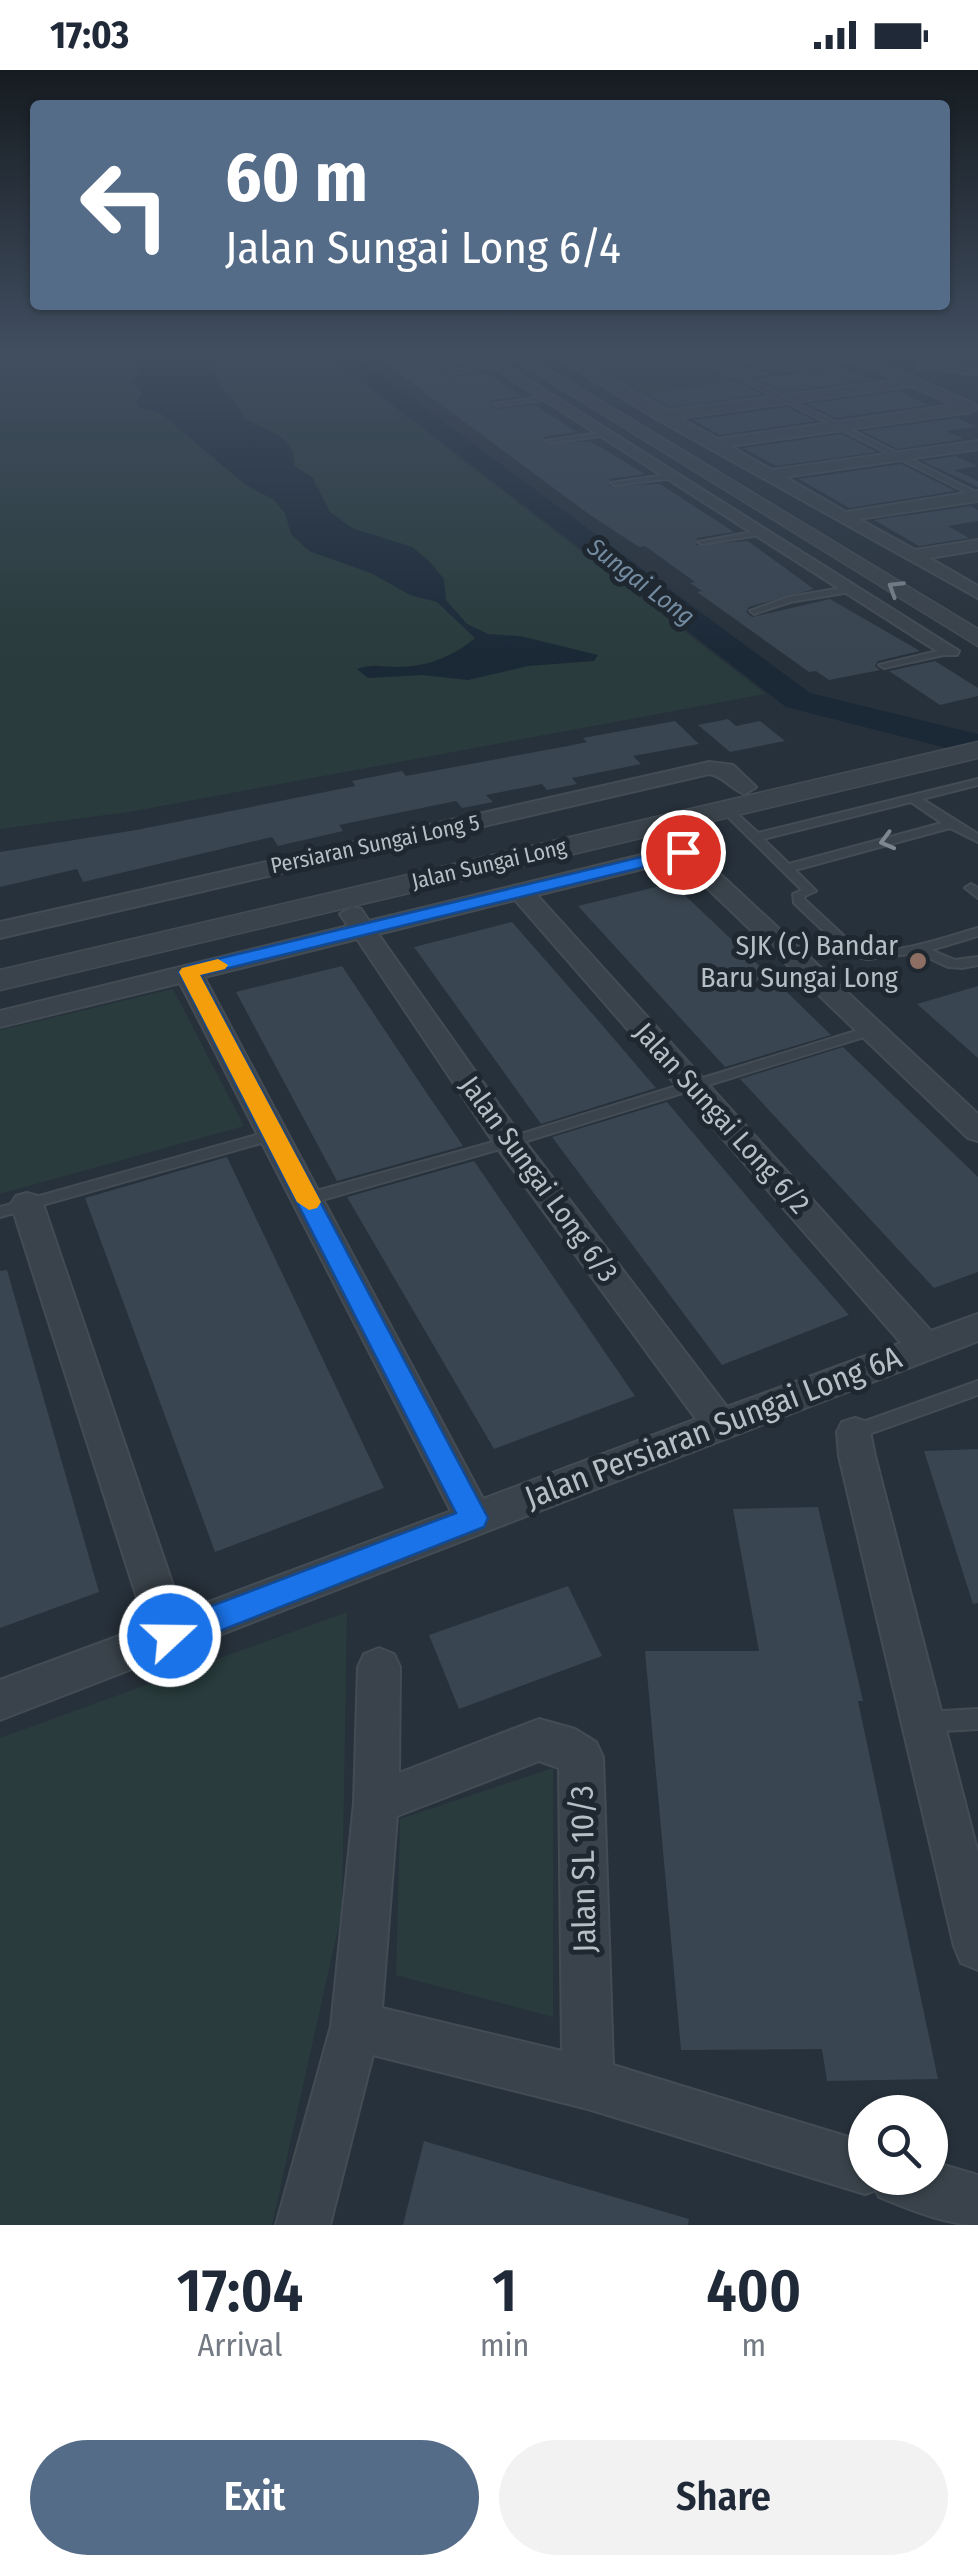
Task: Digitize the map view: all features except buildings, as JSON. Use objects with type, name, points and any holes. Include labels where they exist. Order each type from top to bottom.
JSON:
[{"type":"street","points":[[635,453],[950,651]]},
{"type":"street","points":[[696,453],[978,639]]},
{"type":"street","points":[[702,453],[978,616]]},
{"type":"street","points":[[730,453],[978,593]]},
{"type":"street","points":[[770,476],[922,453]]},
{"type":"street","points":[[842,517],[978,496]]},
{"type":"street","points":[[912,556],[978,545]]},
{"type":"street","name":"Jalan Sungai Long","points":[[0,980],[654,826],[735,798],[978,730]]},
{"type":"street","name":"Jalan Sungai Long","points":[[0,956],[735,798],[969,752]]},
{"type":"street","name":"Persiaran Sungai Long 5","points":[[0,930],[709,768],[725,770],[735,798]]},
{"type":"street","points":[[654,826],[978,1131]]},
{"type":"street","points":[[0,1018],[683,852]]},
{"type":"street","name":"Jalan Sungai Long 6/2","points":[[520,891],[923,1346]]},
{"type":"street","name":"Jalan Sungai Long 6/3","points":[[341,899],[510,1142],[721,1426]]},
{"type":"street","points":[[188,972],[474,1518]]},
{"type":"street","points":[[14,1208],[170,1636]]},
{"type":"street","name":"Jalan Persiaran Sungai Long 6A","points":[[0,1700],[978,1328]]},
{"type":"street","points":[[855,1432],[857,1456],[978,1946]]},
{"type":"street","points":[[303,2225],[356,2026],[376,1803],[379,1667]]},
{"type":"street","name":"Jalan SL 10/3","points":[[376,1803],[539,1740],[560,1744],[581,1757],[588,2083]]},
{"type":"street","points":[[356,2026],[588,2083],[848,2163]]},
{"type":"street","points":[[948,2193],[978,2202]]},
{"type":"lane","points":[[890,453],[978,496]]},
{"type":"lane","points":[[615,483],[671,476]]},
{"type":"lane","points":[[702,542],[763,532]]},
{"type":"lane","points":[[754,611],[789,600],[853,589]]},
{"type":"lane","points":[[884,665],[950,651]]},
{"type":"lane","points":[[757,837],[978,782]]},
{"type":"lane","points":[[735,798],[757,837],[810,891],[799,894],[798,900],[854,952],[881,957],[978,932]]},
{"type":"lane","points":[[913,798],[978,839]]},
{"type":"lane","points":[[789,868],[951,824]]},
{"type":"lane","points":[[920,949],[938,961],[959,967],[978,961]]},
{"type":"lane","points":[[308,1200],[694,1087],[872,1030]]},
{"type":"lane","points":[[14,1208],[274,1135]]},
{"type":"lane","points":[[855,1432],[978,1388]]},
{"type":"lane","points":[[924,1722],[978,1719]]},
{"type":"shaded area","points":[[0,453],[453,453],[766,694],[129,812],[0,829]]},
{"type":"shaded area","points":[[173,989],[244,1126],[0,1194],[0,1030]]},
{"type":"shaded area","points":[[347,1612],[342,1911],[272,2225],[0,2225],[0,1738]]},
{"type":"shaded area","points":[[553,1768],[553,2017],[396,1975],[400,1819]]},
{"type":"water","points":[[207,453],[293,453],[294,466],[312,477],[330,512],[352,528],[412,547],[428,560],[444,579],[446,600],[467,624],[488,634],[520,636],[598,655],[594,661],[528,666],[468,680],[423,675],[368,678],[357,669],[430,662],[475,638],[437,602],[410,595],[371,573],[309,551],[291,534],[285,513],[274,500],[246,485]]},
{"type":"waterway","name":"Sungai Long","points":[[469,453],[798,700],[978,745]]},
{"type":"slow traffic","points":[[218,965],[188,972],[309,1202]]},
{"type":"place","name":"SJK (C) Bandar Baru Sungai Long","points":[[918,961]]},
{"type":"route","points":[[170,1636],[474,1518],[188,972],[683,852]]}]
